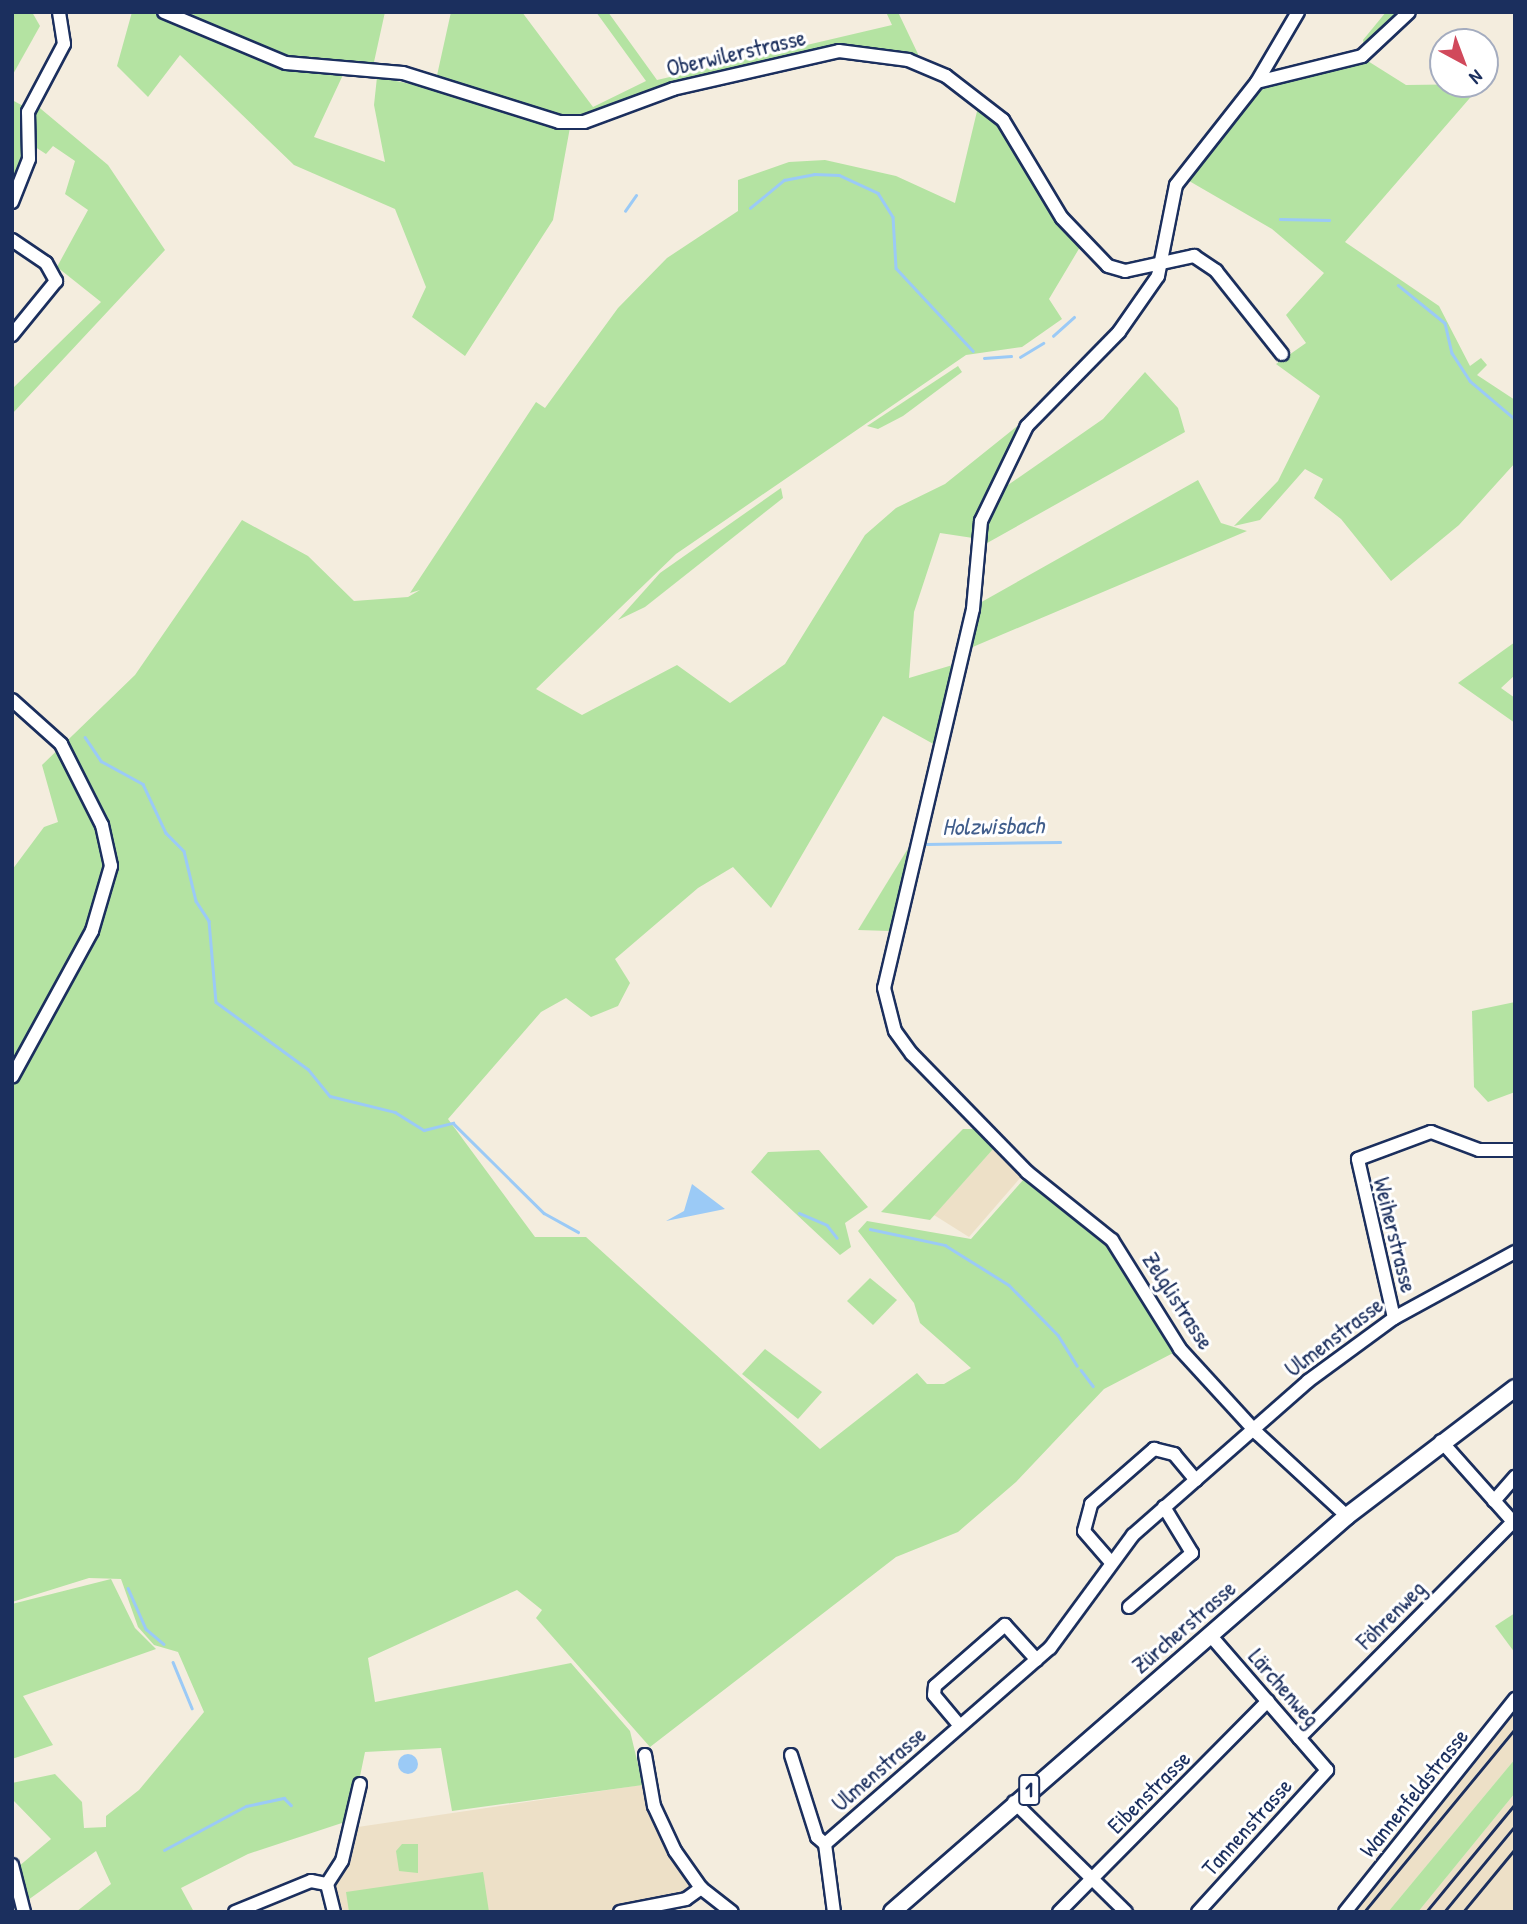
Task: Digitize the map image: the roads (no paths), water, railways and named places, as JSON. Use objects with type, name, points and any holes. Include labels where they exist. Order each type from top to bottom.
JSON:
[{"type":"main road","name":"Zürcherstrasse","points":[[892,1912],[1014,1802],[1347,1517],[1441,1441],[1515,1388]]},
{"type":"street","points":[[12,202],[29,159],[28,111],[64,44],[59,12]]},
{"type":"street","name":"Oberwilerstrasse","points":[[164,12],[286,63],[403,73],[559,122],[584,122],[673,89],[814,56],[882,54],[946,76],[992,109],[1070,228],[1111,268],[1125,271],[1161,260],[1194,256],[1216,271],[1282,354]]},
{"type":"street","name":"Zelglistrasse","points":[[1298,12],[1257,82],[1181,176],[1158,276],[1119,332],[1027,426],[975,544],[973,608],[884,988],[895,1031],[1027,1172],[1112,1240],[1176,1344],[1254,1429],[1347,1517]]},
{"type":"street","points":[[1257,82],[1362,56],[1409,12]]},
{"type":"street","points":[[12,240],[46,262],[56,281],[12,335]]},
{"type":"street","points":[[12,700],[61,744],[108,845],[108,891],[12,1077]]},
{"type":"street","name":"Weiherstrasse","points":[[1394,1318],[1358,1159],[1431,1132],[1479,1150],[1515,1150]]},
{"type":"street","name":"Ulmenstrasse","points":[[825,1844],[1037,1660],[1069,1625],[1109,1560],[1164,1507],[1254,1429],[1394,1318],[1515,1252]]},
{"type":"street","points":[[1441,1441],[1514,1523]]},
{"type":"street","points":[[1109,1560],[1084,1531],[1091,1504],[1154,1449],[1174,1454],[1196,1480]]},
{"type":"street","points":[[1494,1501],[1515,1476]]},
{"type":"street","points":[[1129,1608],[1192,1553],[1164,1507]]},
{"type":"street","name":"Föhrenweg","points":[[1300,1738],[1514,1523]]},
{"type":"street","name":"Ulmenstrasse","points":[[960,1726],[934,1695],[935,1686],[1005,1625],[1037,1660]]},
{"type":"street","name":"Lärchenweg","points":[[1210,1635],[1327,1770]]},
{"type":"street","name":"Wannenfeldstrasse","points":[[1345,1912],[1515,1699]]},
{"type":"street","name":"Eibenstrasse","points":[[1059,1912],[1268,1701]]},
{"type":"street","points":[[645,1755],[654,1806],[701,1888],[732,1912]]},
{"type":"street","name":"Ulmenstrasse","points":[[791,1755],[817,1837],[825,1844],[834,1912]]},
{"type":"street","name":"Tannenstrasse","points":[[1198,1912],[1327,1770]]},
{"type":"street","points":[[334,1912],[327,1884],[342,1861],[360,1784]]},
{"type":"street","points":[[1014,1802],[1126,1912]]},
{"type":"street","points":[[12,1864],[24,1912]]},
{"type":"street","points":[[234,1912],[311,1881],[327,1884]]},
{"type":"street","points":[[620,1912],[687,1899],[701,1888]]},
{"type":"water","points":[[692,1184],[725,1209],[666,1221],[684,1211]]},
{"type":"water","points":[[404,1754],[412,1754],[418,1764],[412,1774],[404,1774],[398,1768],[398,1760]]},
{"type":"waterway","points":[[750,208],[784,180],[814,174],[839,175],[878,193],[893,217],[896,268],[973,351]]},
{"type":"waterway","points":[[625,211],[636,195]]},
{"type":"waterway","points":[[1280,219],[1329,220]]},
{"type":"waterway","points":[[1398,285],[1445,323],[1452,353],[1470,381],[1515,419]]},
{"type":"waterway","points":[[1053,336],[1074,317]]},
{"type":"waterway","points":[[1020,357],[1043,343]]},
{"type":"waterway","points":[[984,358],[1011,356]]},
{"type":"waterway","points":[[85,737],[101,761],[143,784],[166,833],[184,851],[196,901],[209,921],[216,1002],[308,1069],[330,1096],[395,1112],[424,1130],[453,1123],[544,1213],[578,1232]]},
{"type":"waterway","name":"Holzwisbach","points":[[926,844],[1060,842]]},
{"type":"waterway","points":[[799,1213],[827,1225],[837,1238]]},
{"type":"waterway","points":[[870,1229],[945,1245],[1009,1285],[1058,1335],[1077,1366]]},
{"type":"waterway","points":[[1081,1370],[1093,1386]]},
{"type":"waterway","points":[[128,1588],[146,1629],[164,1644]]},
{"type":"waterway","points":[[173,1662],[192,1708]]},
{"type":"waterway","points":[[164,1850],[246,1806],[284,1798],[291,1805]]},
{"type":"railway","points":[[1364,1912],[1515,1729]]},
{"type":"railway","points":[[1426,1912],[1515,1804]]},
{"type":"railway","points":[[1444,1912],[1515,1826]]},
{"type":"railway","points":[[1463,1912],[1515,1849]]}]
